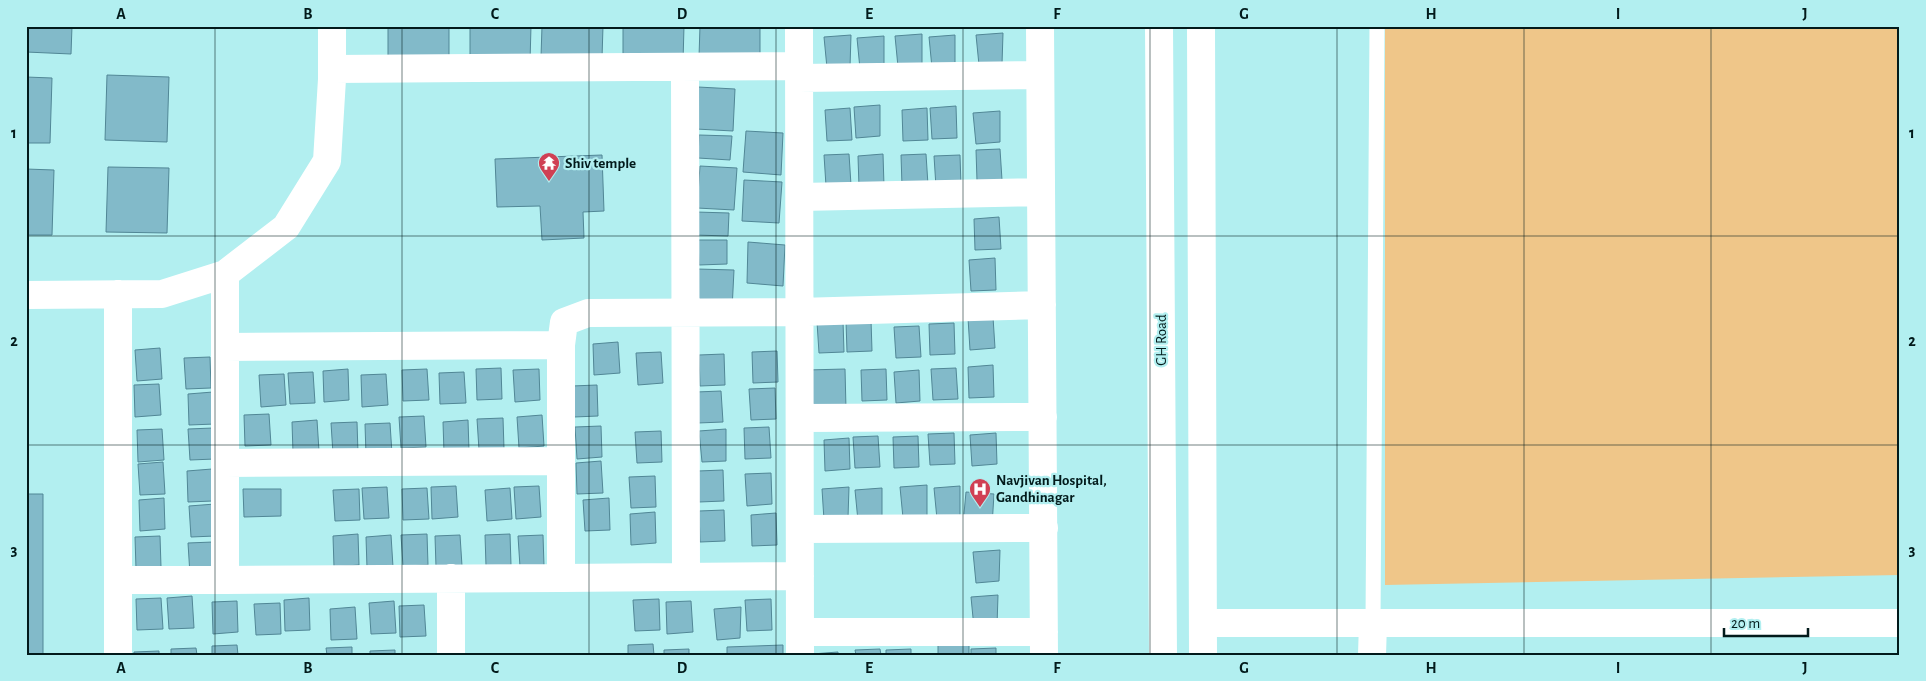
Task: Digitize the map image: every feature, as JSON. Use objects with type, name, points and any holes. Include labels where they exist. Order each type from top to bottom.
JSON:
[{"type":"street","points":[[26,295],[162,294],[225,274],[286,227],[327,161],[333,69],[332,26]]},
{"type":"street","points":[[799,26],[800,643],[1044,644],[1040,26]]},
{"type":"street","name":"GH Road","points":[[1159,26],[1163,655]]},
{"type":"street","points":[[1202,26],[1203,655]]},
{"type":"street","points":[[333,69],[685,67],[799,72],[1040,75]]},
{"type":"street","points":[[685,67],[686,577]]},
{"type":"street","points":[[800,197],[1041,192]]},
{"type":"street","points":[[225,274],[225,580]]},
{"type":"street","points":[[118,294],[118,655]]},
{"type":"street","points":[[561,578],[561,345],[564,322],[588,313],[800,312],[1042,306]]},
{"type":"street","points":[[225,347],[561,345]]},
{"type":"street","points":[[800,418],[1043,417]]},
{"type":"street","points":[[225,463],[561,461]]},
{"type":"street","points":[[800,529],[1044,528]]},
{"type":"street","points":[[118,580],[800,576]]},
{"type":"street","points":[[451,578],[451,655]]},
{"type":"street","points":[[1203,623],[1900,623]]},
{"type":"street","points":[[1372,655],[1373,623]]},
{"type":"lane","points":[[1373,623],[1377,26]]},
{"type":"shaded area","points":[[1385,26],[1900,26],[1900,575],[1385,585]]},
{"type":"building","points":[[26,26],[72,26],[71,54],[26,52]]},
{"type":"building","points":[[388,26],[449,26],[449,62],[388,60]]},
{"type":"building","points":[[470,26],[531,26],[530,62],[470,61]]},
{"type":"building","points":[[542,26],[603,26],[602,58],[541,57]]},
{"type":"building","points":[[623,26],[684,26],[683,62],[623,61]]},
{"type":"building","points":[[700,26],[760,26],[760,58],[699,57]]},
{"type":"building","points":[[1003,33],[1002,64],[979,65],[976,35]]},
{"type":"building","points":[[922,34],[922,65],[898,67],[895,36]]},
{"type":"building","points":[[851,35],[850,67],[827,68],[824,37]]},
{"type":"building","points":[[955,35],[955,67],[932,68],[929,37]]},
{"type":"building","points":[[884,36],[884,68],[860,69],[857,38]]},
{"type":"building","points":[[107,75],[169,77],[167,142],[105,140]]},
{"type":"building","points":[[26,77],[52,78],[50,143],[26,143]]},
{"type":"building","points":[[698,87],[735,89],[733,131],[696,129]]},
{"type":"building","points":[[880,105],[880,136],[856,138],[854,107]]},
{"type":"building","points":[[956,106],[957,138],[932,139],[930,108]]},
{"type":"building","points":[[850,108],[852,140],[827,141],[825,110]]},
{"type":"building","points":[[927,108],[928,140],[903,141],[902,110]]},
{"type":"building","points":[[1000,111],[1000,142],[976,144],[973,113]]},
{"type":"building","points":[[746,131],[783,133],[781,175],[743,172]]},
{"type":"building","points":[[699,135],[732,136],[730,160],[698,158]]},
{"type":"building","points":[[1000,149],[1002,180],[977,181],[976,150]]},
{"type":"building","points":[[849,154],[851,185],[826,186],[824,155]]},
{"type":"building","points":[[883,154],[884,186],[859,187],[858,156]]},
{"type":"building","points":[[926,154],[928,185],[902,186],[901,155]]},
{"type":"building","name":"Shiv temple","points":[[602,155],[604,211],[583,212],[584,238],[542,240],[540,206],[497,207],[495,159]]},
{"type":"building","points":[[960,155],[961,186],[936,187],[934,156]]},
{"type":"building","points":[[700,166],[737,168],[734,210],[697,208]]},
{"type":"building","points":[[108,167],[169,168],[167,233],[106,232]]},
{"type":"building","points":[[26,169],[54,170],[52,235],[26,235]]},
{"type":"building","points":[[744,180],[782,182],[779,223],[742,221]]},
{"type":"building","points":[[696,212],[729,213],[728,236],[695,235]]},
{"type":"building","points":[[999,217],[1001,249],[975,250],[974,219]]},
{"type":"building","points":[[698,240],[727,240],[727,264],[699,265]]},
{"type":"building","points":[[748,242],[785,245],[783,286],[747,283]]},
{"type":"building","points":[[995,258],[996,290],[971,291],[969,260]]},
{"type":"building","points":[[697,269],[734,270],[732,310],[695,308]]},
{"type":"building","points":[[993,317],[995,348],[970,350],[968,318]]},
{"type":"building","points":[[871,320],[872,351],[847,352],[846,321]]},
{"type":"building","points":[[843,321],[844,352],[819,353],[817,322]]},
{"type":"building","points":[[954,323],[955,354],[930,355],[929,324]]},
{"type":"building","points":[[919,326],[921,357],[896,358],[894,327]]},
{"type":"building","points":[[618,342],[620,373],[594,375],[593,344]]},
{"type":"building","points":[[160,348],[162,379],[137,381],[135,350]]},
{"type":"building","points":[[777,351],[778,382],[753,383],[752,352]]},
{"type":"building","points":[[661,352],[663,383],[638,385],[636,353]]},
{"type":"building","points":[[724,354],[725,385],[700,386],[699,355]]},
{"type":"building","points":[[210,357],[211,388],[186,389],[184,358]]},
{"type":"building","points":[[993,365],[994,397],[969,398],[968,367]]},
{"type":"building","points":[[501,368],[502,399],[477,400],[476,369]]},
{"type":"building","points":[[956,368],[958,399],[933,400],[931,369]]},
{"type":"building","points":[[348,369],[349,400],[324,402],[323,371]]},
{"type":"building","points":[[427,369],[429,400],[403,401],[402,370]]},
{"type":"building","points":[[539,369],[540,400],[515,402],[513,370]]},
{"type":"building","points":[[845,369],[846,409],[809,411],[807,370]]},
{"type":"building","points":[[886,369],[887,400],[862,401],[861,370]]},
{"type":"building","points":[[919,370],[920,401],[896,403],[894,372]]},
{"type":"building","points":[[313,372],[315,403],[290,404],[288,373]]},
{"type":"building","points":[[464,372],[466,403],[440,404],[439,373]]},
{"type":"building","points":[[284,374],[286,405],[261,407],[259,375]]},
{"type":"building","points":[[386,374],[388,405],[362,407],[361,375]]},
{"type":"building","points":[[159,384],[161,415],[135,417],[134,385]]},
{"type":"building","points":[[597,385],[598,416],[574,417],[572,386]]},
{"type":"building","points":[[775,388],[776,419],[751,420],[749,389]]},
{"type":"building","points":[[721,391],[723,422],[698,423],[696,392]]},
{"type":"building","points":[[213,392],[215,424],[189,425],[188,394]]},
{"type":"building","points":[[269,414],[271,445],[245,446],[244,415]]},
{"type":"building","points":[[542,415],[544,446],[519,448],[517,417]]},
{"type":"building","points":[[424,416],[426,447],[401,448],[399,417]]},
{"type":"building","points":[[503,418],[504,449],[479,450],[477,419]]},
{"type":"building","points":[[317,420],[319,451],[293,453],[292,422]]},
{"type":"building","points":[[468,420],[469,451],[444,453],[443,422]]},
{"type":"building","points":[[357,422],[358,453],[333,454],[331,423]]},
{"type":"building","points":[[390,423],[392,454],[366,455],[365,424]]},
{"type":"building","points":[[601,426],[602,457],[577,459],[575,427]]},
{"type":"building","points":[[769,427],[771,458],[745,459],[744,428]]},
{"type":"building","points":[[213,428],[215,459],[190,460],[188,429]]},
{"type":"building","points":[[162,429],[164,460],[138,462],[137,430]]},
{"type":"building","points":[[726,429],[726,461],[702,462],[699,431]]},
{"type":"building","points":[[661,431],[662,462],[637,463],[635,432]]},
{"type":"building","points":[[954,433],[955,464],[930,465],[928,434]]},
{"type":"building","points":[[996,433],[997,464],[972,466],[970,435]]},
{"type":"building","points":[[878,436],[880,467],[855,468],[853,437]]},
{"type":"building","points":[[918,436],[919,467],[894,468],[893,437]]},
{"type":"building","points":[[849,438],[850,469],[825,471],[824,440]]},
{"type":"building","points":[[601,461],[603,493],[577,494],[576,463]]},
{"type":"building","points":[[163,462],[165,494],[140,495],[138,464]]},
{"type":"building","points":[[212,469],[213,501],[188,502],[187,471]]},
{"type":"building","points":[[723,470],[724,501],[699,502],[698,471]]},
{"type":"building","points":[[771,473],[772,504],[747,506],[745,474]]},
{"type":"building","points":[[655,476],[656,507],[631,508],[629,477]]},
{"type":"building","points":[[927,485],[927,516],[903,518],[900,487]]},
{"type":"building","points":[[456,486],[458,517],[432,519],[431,487]]},
{"type":"building","points":[[539,486],[541,517],[516,519],[514,487]]},
{"type":"building","points":[[960,486],[960,517],[937,519],[934,488]]},
{"type":"building","points":[[387,487],[389,518],[364,519],[362,488]]},
{"type":"building","points":[[849,487],[848,518],[824,520],[822,489]]},
{"type":"building","points":[[427,488],[429,519],[403,520],[402,489]]},
{"type":"building","points":[[510,488],[512,519],[487,521],[485,490]]},
{"type":"building","points":[[882,488],[882,519],[858,521],[855,490]]},
{"type":"building","points":[[243,489],[281,489],[281,516],[244,517]]},
{"type":"building","points":[[359,489],[360,520],[335,521],[333,490]]},
{"type":"building","points":[[966,492],[994,494],[992,526],[963,524]]},
{"type":"building","points":[[26,494],[43,494],[43,655],[26,655]]},
{"type":"building","points":[[164,498],[165,529],[140,531],[139,500]]},
{"type":"building","points":[[609,498],[610,530],[585,531],[583,500]]},
{"type":"building","points":[[215,504],[215,536],[191,537],[189,506]]},
{"type":"building","points":[[724,510],[725,541],[700,542],[699,511]]},
{"type":"building","points":[[655,512],[656,543],[631,545],[630,514]]},
{"type":"building","points":[[776,513],[777,545],[752,546],[751,515]]},
{"type":"building","points":[[358,534],[359,565],[334,567],[333,536]]},
{"type":"building","points":[[427,534],[428,565],[403,566],[401,535]]},
{"type":"building","points":[[510,534],[511,565],[486,566],[485,535]]},
{"type":"building","points":[[391,535],[393,567],[367,568],[366,537]]},
{"type":"building","points":[[460,535],[462,566],[436,567],[435,536]]},
{"type":"building","points":[[543,535],[544,566],[520,567],[518,536]]},
{"type":"building","points":[[160,536],[161,567],[136,569],[135,537]]},
{"type":"building","points":[[213,542],[215,573],[190,575],[188,543]]},
{"type":"building","points":[[1000,550],[999,581],[976,583],[973,552]]},
{"type":"building","points":[[998,595],[997,626],[974,628],[971,597]]},
{"type":"building","points":[[192,596],[194,628],[169,629],[167,598]]},
{"type":"building","points":[[161,598],[163,629],[137,630],[136,599]]},
{"type":"building","points":[[309,598],[310,630],[285,631],[284,600]]},
{"type":"building","points":[[659,599],[660,630],[635,631],[633,600]]},
{"type":"building","points":[[771,599],[772,630],[747,631],[745,600]]},
{"type":"building","points":[[237,601],[238,632],[213,634],[212,602]]},
{"type":"building","points":[[394,601],[396,633],[371,634],[369,603]]},
{"type":"building","points":[[691,601],[693,632],[667,634],[666,602]]},
{"type":"building","points":[[280,603],[281,634],[256,635],[254,604]]},
{"type":"building","points":[[424,605],[426,636],[400,637],[399,606]]},
{"type":"building","points":[[355,607],[357,639],[331,640],[330,609]]},
{"type":"building","points":[[741,607],[740,638],[717,640],[714,609]]},
{"type":"building","points":[[969,643],[969,655],[938,655],[938,644]]},
{"type":"building","points":[[653,644],[654,655],[628,655],[628,645]]},
{"type":"building","points":[[237,645],[238,655],[212,655],[212,646]]},
{"type":"building","points":[[783,645],[783,655],[727,655],[727,647]]},
{"type":"building","points":[[352,647],[352,655],[327,655],[326,648]]},
{"type":"building","points":[[196,648],[197,655],[171,655],[171,649]]},
{"type":"building","points":[[996,648],[996,655],[971,655],[971,649]]},
{"type":"building","points":[[689,649],[689,655],[664,655],[664,650]]},
{"type":"building","points":[[880,649],[881,655],[856,655],[855,650]]},
{"type":"building","points":[[911,649],[911,655],[886,655],[886,650]]},
{"type":"building","points":[[395,650],[395,655],[370,655],[370,651]]},
{"type":"building","points":[[159,651],[159,655],[134,655],[134,652]]},
{"type":"building","points":[[838,652],[838,655],[812,654]]},
{"type":"place","name":"Shiv temple","points":[[549,182]]},
{"type":"place","name":"Navjivan Hospital, Gandhinagar","points":[[980,508]]}]
